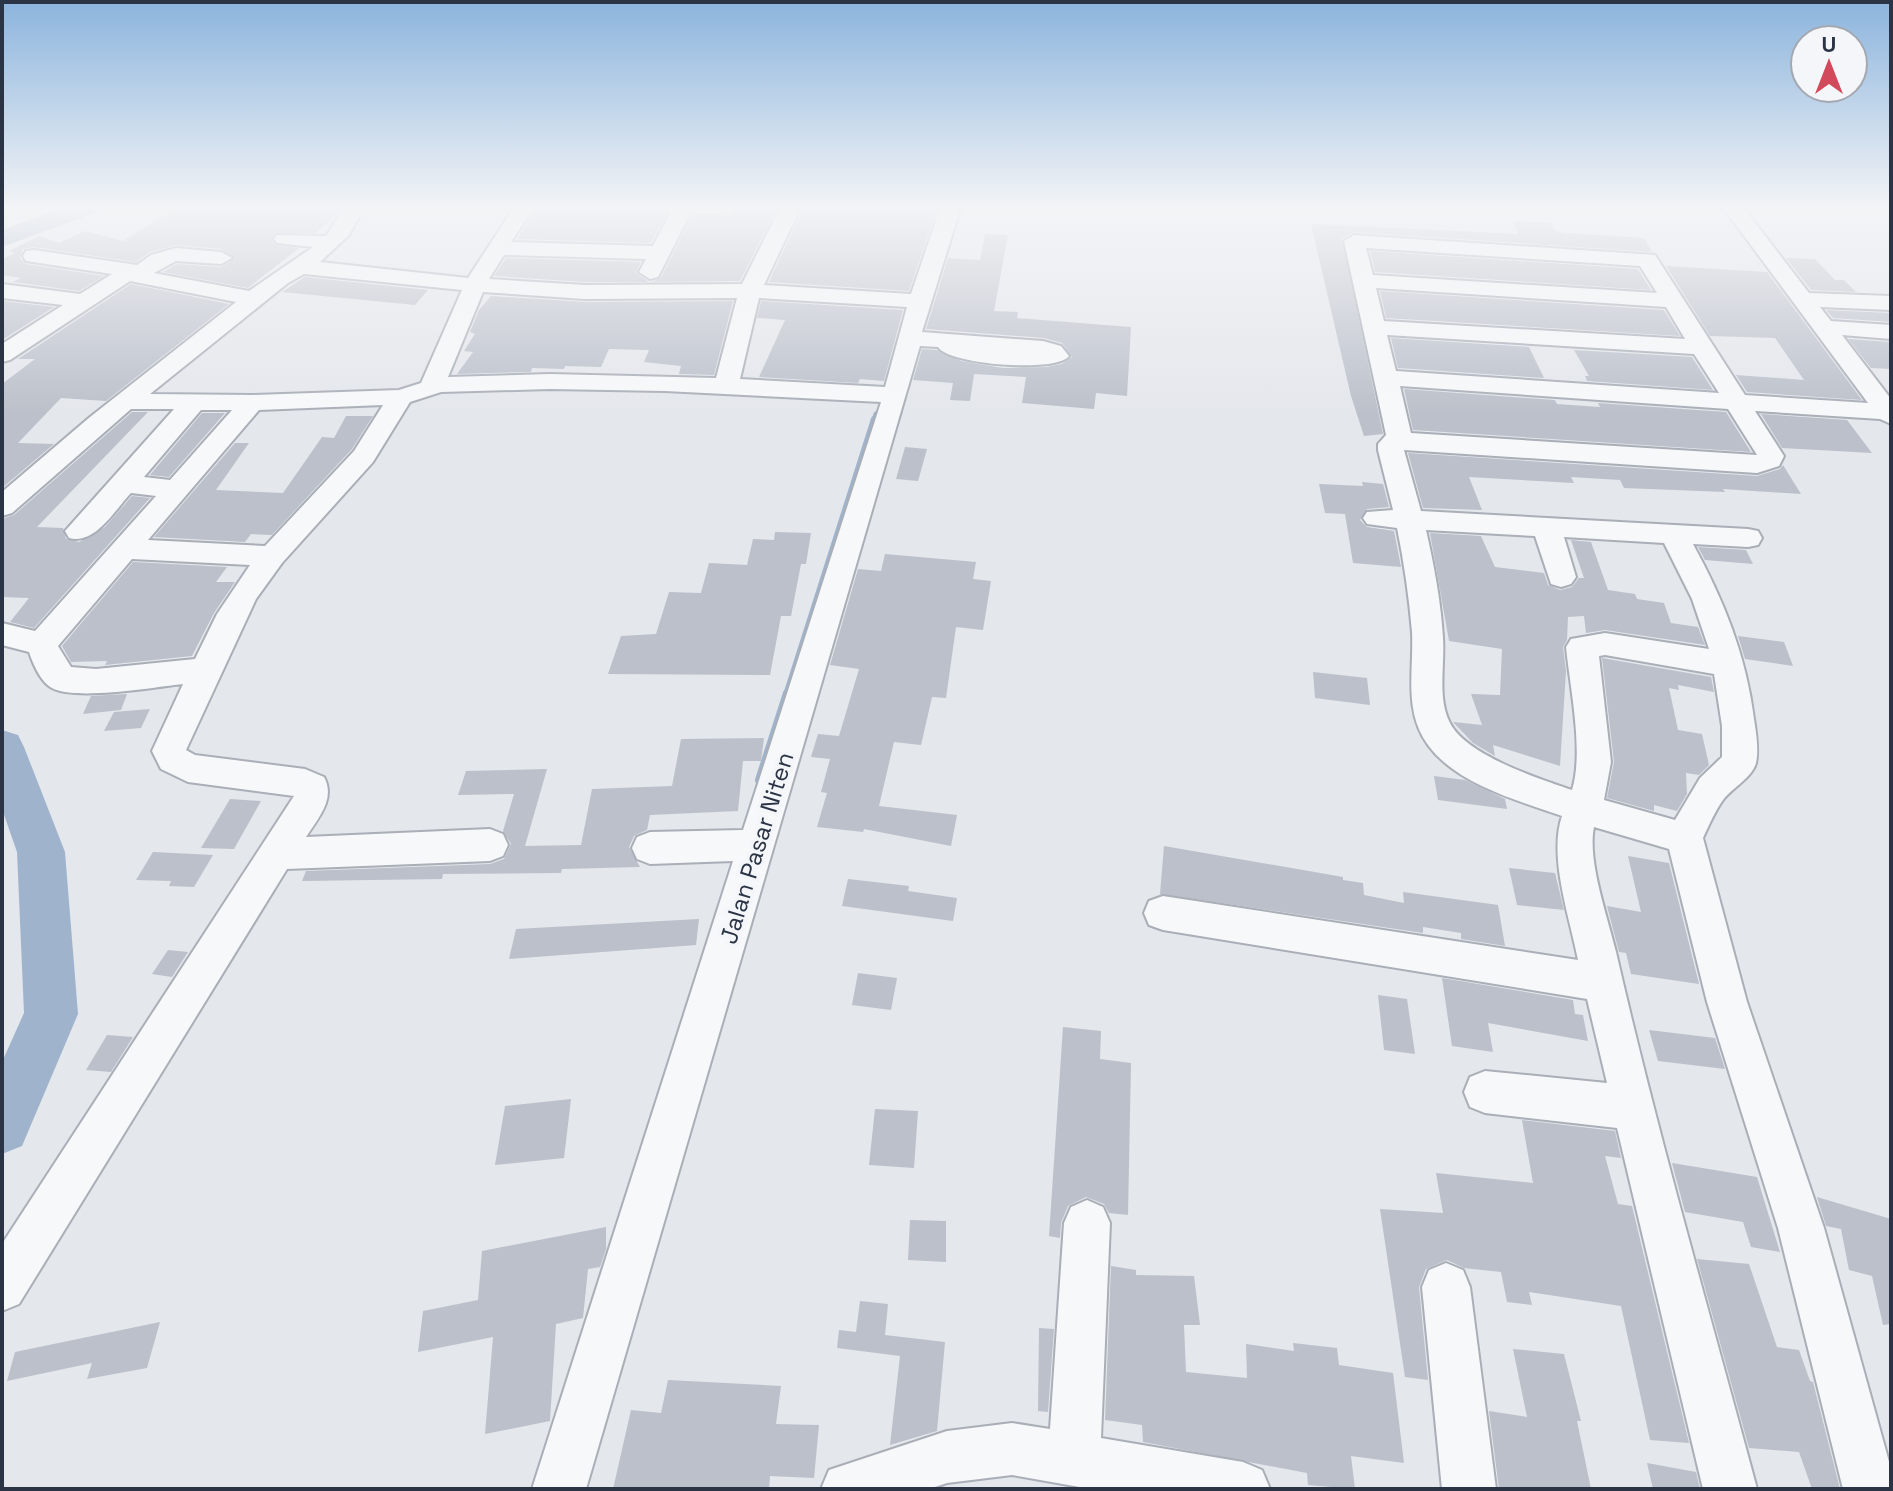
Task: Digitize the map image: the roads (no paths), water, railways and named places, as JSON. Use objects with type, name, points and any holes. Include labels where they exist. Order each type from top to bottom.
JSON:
[{"type":"street","points":[[2,355],[126,276]]},
{"type":"street","points":[[150,276],[249,303]]},
{"type":"street","points":[[2,507],[127,401],[285,276]]},
{"type":"street","points":[[384,276],[475,285],[639,294],[750,291],[920,301]]},
{"type":"street","points":[[2,1287],[311,799],[312,787],[305,783],[197,770],[173,759],[171,745],[232,614],[272,556],[420,391],[481,276]]},
{"type":"street","points":[[639,294],[648,276]]},
{"type":"street","points":[[726,386],[750,291],[757,276]]},
{"type":"street","name":"Jalan Pasar Niten","points":[[559,1489],[908,353],[908,338],[928,276]]},
{"type":"street","points":[[1362,276],[1399,436],[1409,442],[1766,463],[1771,456],[1655,276]]},
{"type":"street","points":[[1784,276],[1890,417]]},
{"type":"street","points":[[1363,281],[1673,301]]},
{"type":"street","points":[[2,291],[84,301]]},
{"type":"street","points":[[1802,299],[1891,303]]},
{"type":"street","points":[[1374,327],[1700,347]]},
{"type":"street","points":[[1824,327],[1891,332]]},
{"type":"street","points":[[908,338],[948,341]]},
{"type":"street","points":[[1386,378],[1739,408],[1890,417]]},
{"type":"street","points":[[127,401],[252,403],[510,381],[726,386],[895,395]]},
{"type":"street","points":[[79,531],[193,403]]},
{"type":"street","points":[[42,644],[252,403]]},
{"type":"street","points":[[1399,436],[1391,444],[1391,450],[1409,521],[1428,631],[1427,693],[1438,733],[1449,747],[1478,768],[1583,809],[1685,838]]},
{"type":"street","points":[[124,484],[177,489]]},
{"type":"street","points":[[1377,518],[1748,538]]},
{"type":"street","points":[[1547,528],[1561,577]]},
{"type":"street","points":[[1674,535],[1712,609],[1728,664],[1741,742],[1739,762],[1712,788],[1685,838],[1727,1002],[1801,1228],[1870,1489]]},
{"type":"street","points":[[125,549],[272,556]]},
{"type":"street","points":[[2,634],[42,644]]},
{"type":"street","points":[[42,644],[48,662],[62,679],[96,681],[207,670]]},
{"type":"street","points":[[1728,664],[1605,644],[1582,647],[1594,762],[1575,831],[1575,854],[1603,983],[1730,1489]]},
{"type":"street","points":[[278,854],[490,845]]},
{"type":"street","points":[[650,848],[758,845]]},
{"type":"street","points":[[1163,913],[1603,983]]},
{"type":"street","points":[[1485,1092],[1634,1108]]},
{"type":"street","points":[[1074,1458],[1087,1223]]},
{"type":"street","points":[[1446,1287],[1469,1489]]},
{"type":"street","points":[[848,1489],[972,1452],[1012,1449],[1235,1488]]},
{"type":"waterway","points":[[874,421],[876,414]]},
{"type":"waterway","points":[[786,695],[874,419]]},
{"type":"waterway","points":[[759,780],[787,693]]},
{"type":"waterway","points":[[2,747],[41,852],[51,1014],[2,1126]]}]
